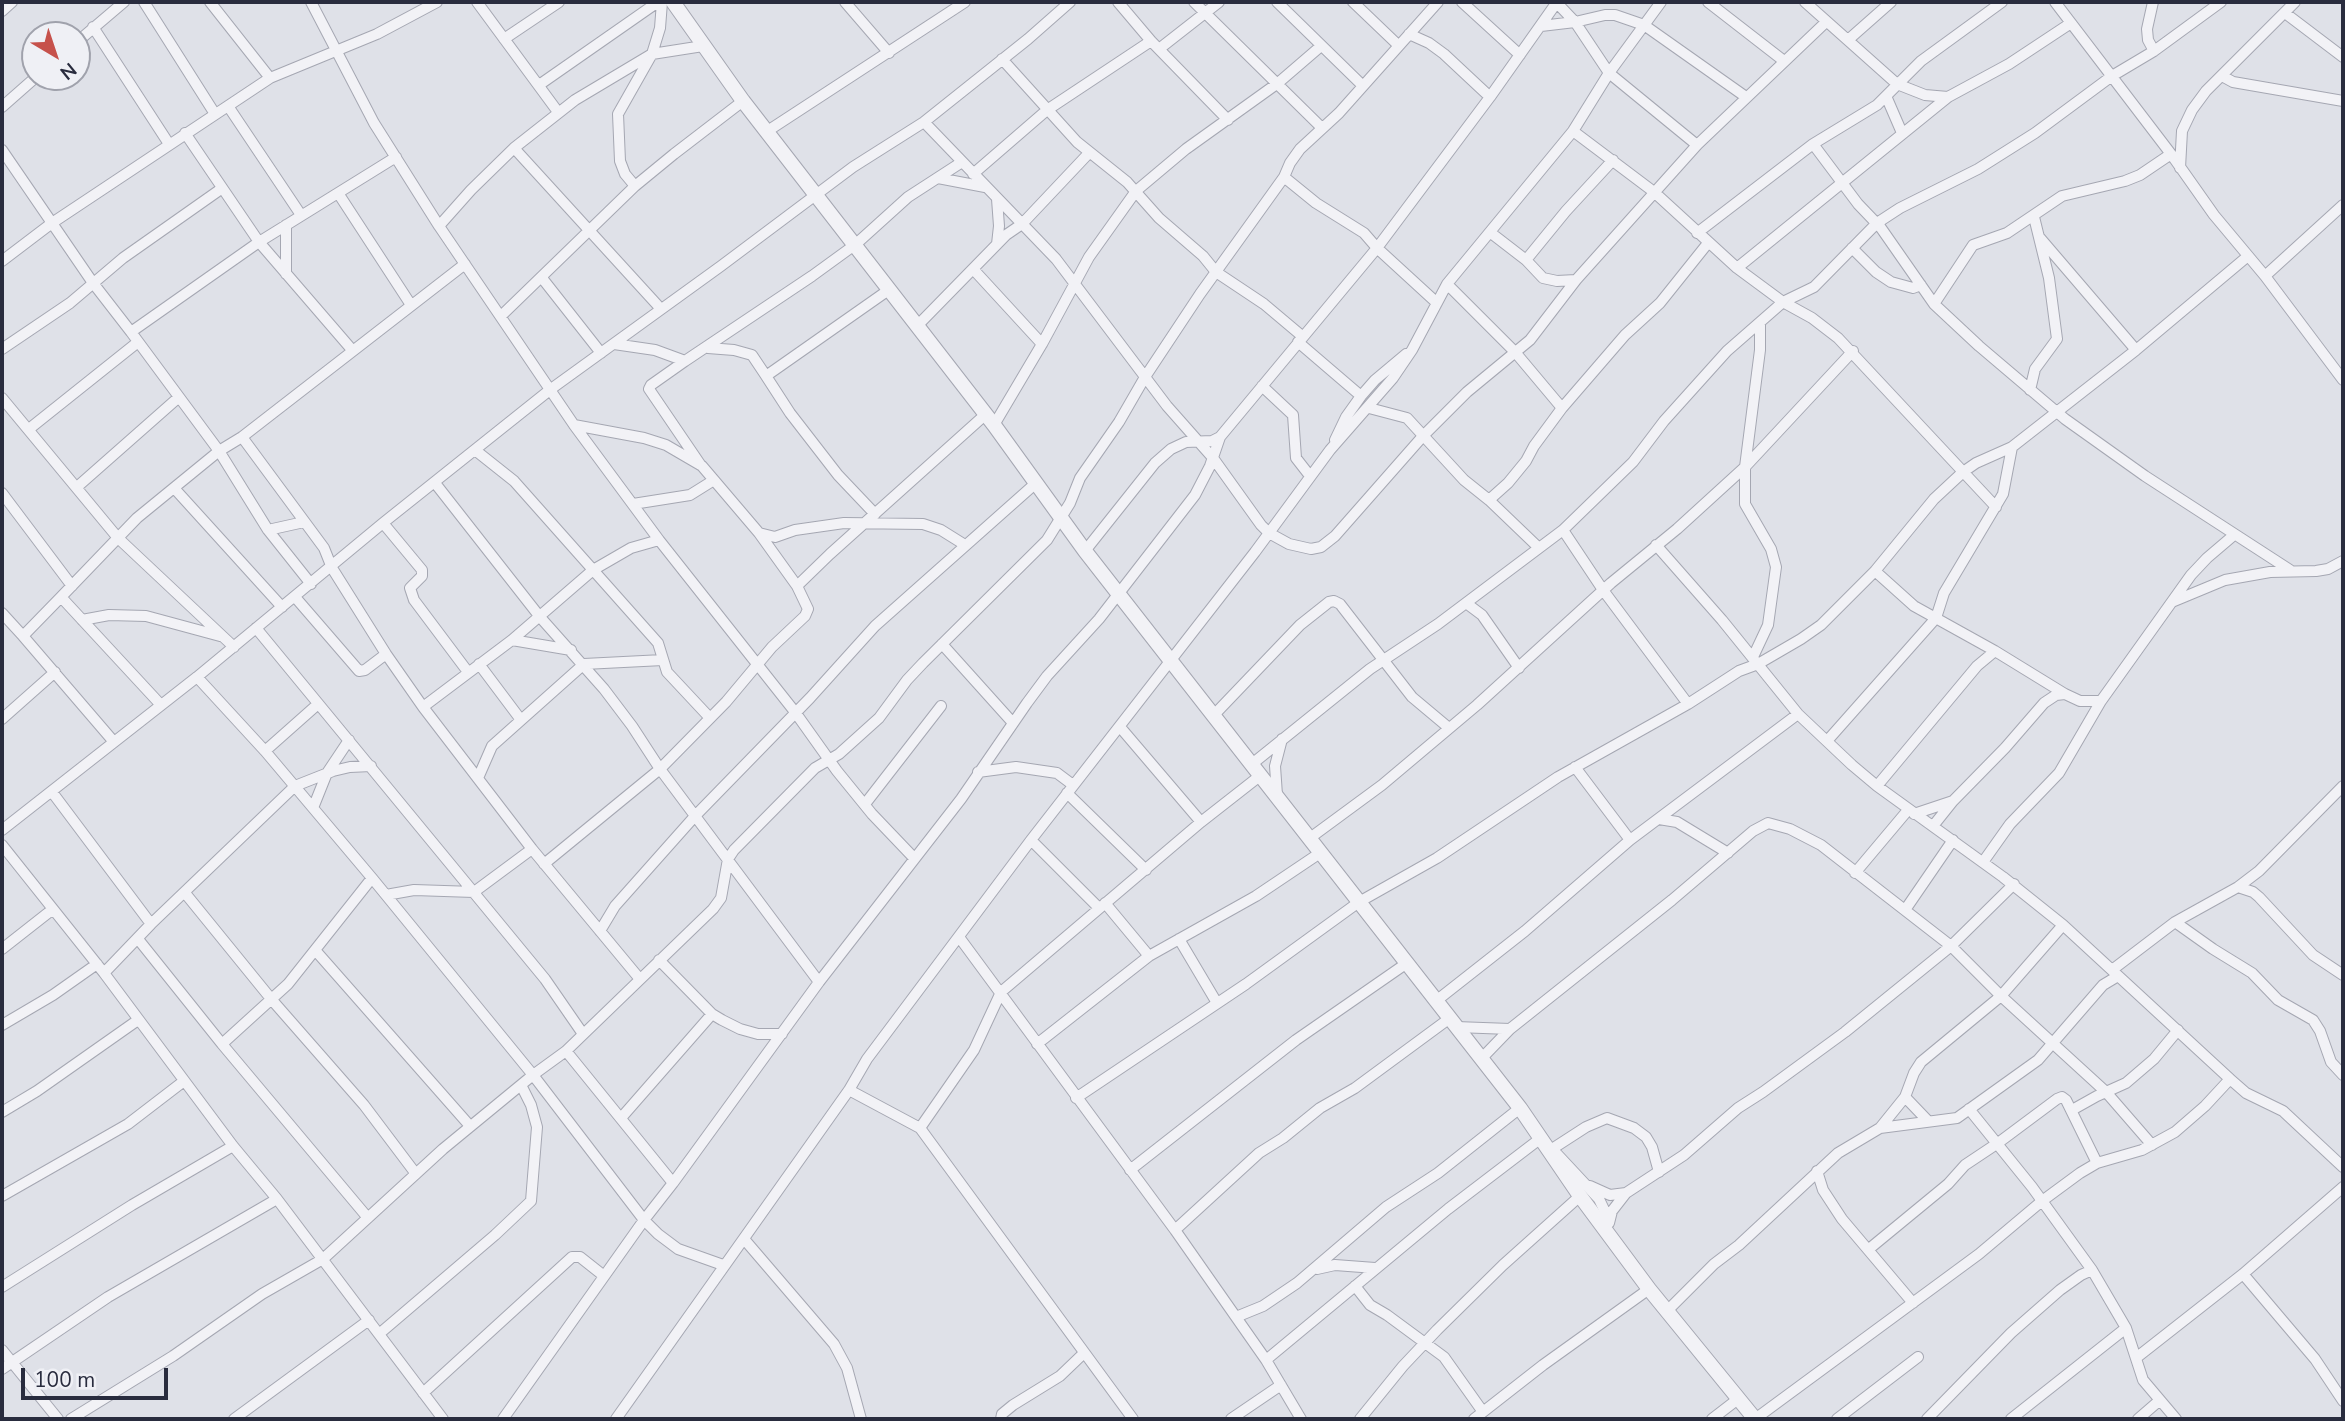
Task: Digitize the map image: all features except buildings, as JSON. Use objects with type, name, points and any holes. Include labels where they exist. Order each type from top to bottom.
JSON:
[{"type":"street","points":[[124,2],[93,27],[169,144]]},
{"type":"street","points":[[144,2],[215,114]]},
{"type":"street","points":[[210,2],[270,78]]},
{"type":"street","points":[[311,2],[356,92],[396,157],[439,226],[502,315],[574,425],[830,761],[864,804],[914,858]]},
{"type":"street","points":[[2,261],[52,223],[270,78],[377,34],[434,2]]},
{"type":"street","points":[[477,2],[558,112]]},
{"type":"street","points":[[504,39],[559,2]]},
{"type":"street","points":[[538,85],[660,2]]},
{"type":"street","points":[[635,186],[625,174],[620,161],[618,114],[652,54],[660,28],[660,2]]},
{"type":"street","points":[[673,2],[766,132],[918,325],[1085,551],[1584,1191],[1615,1244],[1649,1289],[1755,1419],[1979,1254],[2042,1200],[2097,1163],[2152,1145],[2187,1122],[2230,1079]]},
{"type":"street","points":[[845,2],[889,53]]},
{"type":"street","points":[[766,132],[965,2]]},
{"type":"street","points":[[2,830],[197,677],[551,389],[853,167],[924,122],[1070,2]]},
{"type":"street","points":[[1118,2],[1155,45],[1228,120]]},
{"type":"street","points":[[1194,2],[1322,128]]},
{"type":"street","points":[[973,174],[1047,110],[1155,45],[1219,2]]},
{"type":"street","points":[[1277,2],[1362,85]]},
{"type":"street","points":[[1353,2],[1398,45]]},
{"type":"street","points":[[71,1419],[173,1356],[262,1294],[323,1259],[470,1126],[533,1074],[566,1051],[704,918],[721,898],[728,859],[815,768],[830,761],[879,718],[907,680],[1047,540],[1061,519],[1080,478],[1119,422],[1145,377],[1284,177],[1300,149],[1339,113],[1438,2]]},
{"type":"street","points":[[1462,2],[1520,55]]},
{"type":"street","points":[[503,1419],[644,1220],[819,982],[961,799],[1047,677],[1119,594],[1195,495],[1220,437],[1377,248],[1557,2],[1609,73],[1697,145]]},
{"type":"street","points":[[616,1419],[849,1090],[867,1059],[1070,789],[1171,663],[1330,450],[1394,378],[1447,285],[1573,131],[1609,73],[1659,2]]},
{"type":"street","points":[[1708,2],[1784,61]]},
{"type":"street","points":[[1848,40],[1891,2]]},
{"type":"street","points":[[1697,233],[1813,144],[1862,116],[1922,61],[2001,2]]},
{"type":"street","points":[[2054,2],[2343,380]]},
{"type":"street","points":[[2153,2],[2147,29],[2148,40],[2154,51]]},
{"type":"street","points":[[920,1128],[974,1050],[1001,992],[1201,822],[1256,770],[1282,739],[1346,687],[1466,603],[1563,530],[1633,462],[1664,421],[1709,371],[1783,302],[1814,287],[1877,223],[1899,208],[1964,177],[2001,155],[2221,2]]},
{"type":"street","points":[[2180,168],[2182,131],[2186,120],[2206,91],[2295,2]]},
{"type":"street","points":[[1809,4],[1897,84],[1925,95],[1948,97]]},
{"type":"street","points":[[2285,13],[2343,57]]},
{"type":"street","points":[[1541,26],[1605,15],[1615,15],[1644,24],[1746,97]]},
{"type":"street","points":[[924,122],[1056,259],[1145,377],[1213,458],[1269,533],[1296,547],[1317,548],[1327,543],[1349,522],[1423,436],[1466,392],[1530,340],[1576,280],[1697,145],[1826,22]]},
{"type":"street","points":[[1737,268],[1948,97],[2009,64],[2071,23]]},
{"type":"street","points":[[1409,34],[1429,43],[1444,54],[1490,97]]},
{"type":"street","points":[[439,226],[464,196],[514,148],[558,112],[652,54],[703,46]]},
{"type":"street","points":[[797,586],[875,514],[990,420],[1042,344],[1100,238],[1136,191],[1179,155],[1278,83],[1321,46]]},
{"type":"street","points":[[1002,59],[1090,153],[1136,191],[1159,218],[1203,256],[1216,272],[1264,304],[1361,396]]},
{"type":"street","points":[[2222,76],[2233,82],[2343,101]]},
{"type":"street","points":[[2,107],[21,90]]},
{"type":"street","points":[[1886,96],[1902,133]]},
{"type":"street","points":[[502,315],[635,186],[743,101]]},
{"type":"street","points":[[228,106],[301,215]]},
{"type":"street","points":[[1573,131],[1654,192],[1737,268],[1783,302],[1812,318],[1853,351],[1996,507]]},
{"type":"street","points":[[185,133],[258,242],[353,351]]},
{"type":"street","points":[[1813,144],[1841,182],[1877,223],[1934,304],[2030,390],[2060,415],[2222,528],[2290,570]]},
{"type":"street","points":[[514,148],[661,309]]},
{"type":"street","points":[[2,150],[93,283],[219,451],[268,530],[311,584]]},
{"type":"street","points":[[918,325],[996,244],[1022,224],[1090,153]]},
{"type":"street","points":[[1934,304],[1973,244],[2007,233],[2063,196],[2125,181],[2140,175],[2171,154]]},
{"type":"street","points":[[131,332],[258,242],[396,157]]},
{"type":"street","points":[[1525,260],[1613,160]]},
{"type":"street","points":[[544,864],[660,769],[736,691],[807,612],[807,605],[786,569],[702,467],[649,389],[651,385],[856,244],[908,197],[962,162]]},
{"type":"street","points":[[1284,177],[1316,203],[1364,233],[1437,303]]},
{"type":"street","points":[[938,178],[985,187]]},
{"type":"street","points":[[2,349],[70,303],[122,258],[221,189]]},
{"type":"street","points":[[338,193],[411,305]]},
{"type":"street","points":[[996,244],[999,226],[997,199]]},
{"type":"street","points":[[2265,276],[2343,205]]},
{"type":"street","points":[[2030,390],[2035,369],[2057,339],[2049,278],[2034,217]]},
{"type":"street","points":[[286,225],[286,274]]},
{"type":"street","points":[[1491,233],[1548,280],[1576,280]]},
{"type":"street","points":[[2039,236],[2136,350]]},
{"type":"street","points":[[1489,499],[1508,483],[1562,408],[1625,335],[1660,303],[1708,243]]},
{"type":"street","points":[[1852,248],[1876,272],[1891,282],[1913,288],[1921,285]]},
{"type":"street","points":[[1076,1098],[1217,1003],[1359,902],[1413,873],[1575,767],[1688,704],[1755,661],[1786,649],[1821,625],[1875,570],[1934,499],[1963,472],[1976,463],[2012,447],[2060,415],[2065,404],[2136,350],[2248,256]]},
{"type":"street","points":[[23,636],[137,518],[219,451],[242,437],[465,264]]},
{"type":"street","points":[[973,269],[1042,344]]},
{"type":"street","points":[[541,278],[601,353]]},
{"type":"street","points":[[1447,285],[1515,352],[1562,408]]},
{"type":"street","points":[[766,376],[890,289]]},
{"type":"street","points":[[1755,661],[1768,625],[1776,566],[1772,549],[1745,504],[1745,467],[1760,350],[1760,323]]},
{"type":"street","points":[[29,429],[138,342]]},
{"type":"street","points":[[614,344],[655,350],[685,361]]},
{"type":"street","points":[[708,348],[734,350],[752,355],[790,413],[838,475],[875,514]]},
{"type":"street","points":[[1330,450],[1346,417],[1361,396],[1390,366],[1412,350]]},
{"type":"street","points":[[1310,838],[1381,785],[1449,728],[1745,467],[1853,351]]},
{"type":"street","points":[[1262,386],[1293,415],[1296,458],[1310,476]]},
{"type":"street","points":[[78,487],[179,397]]},
{"type":"street","points":[[2,398],[118,538],[234,647]]},
{"type":"street","points":[[1369,408],[1407,418],[1464,480],[1489,499],[1538,547]]},
{"type":"street","points":[[574,425],[645,438],[666,445],[702,467]]},
{"type":"street","points":[[242,437],[324,548],[332,568],[386,654],[424,707],[532,849],[639,978]]},
{"type":"street","points":[[1085,551],[1155,463],[1178,444],[1212,441],[1220,437]]},
{"type":"street","points":[[1827,741],[1936,618],[1944,593],[2003,494],[2012,447]]},
{"type":"street","points":[[475,450],[514,481],[658,643],[667,672],[710,718]]},
{"type":"street","points":[[633,504],[691,495],[714,480]]},
{"type":"street","points":[[435,482],[540,617],[584,664],[632,726],[660,769],[819,982]]},
{"type":"street","points":[[600,931],[615,906],[695,816],[875,626],[1036,484]]},
{"type":"street","points":[[174,488],[282,607]]},
{"type":"street","points":[[2,493],[72,586]]},
{"type":"street","points":[[268,530],[304,522]]},
{"type":"street","points":[[383,523],[422,570],[422,576],[410,588],[414,600],[468,672]]},
{"type":"street","points":[[759,533],[775,537],[819,526],[865,523],[923,524],[942,530],[965,545]]},
{"type":"street","points":[[2222,528],[2224,542]]},
{"type":"street","points":[[1563,530],[1603,590],[1688,704]]},
{"type":"street","points":[[1983,862],[2010,824],[2059,773],[2101,701],[2191,575],[2234,535]]},
{"type":"street","points":[[424,707],[512,640],[593,570],[631,548],[659,540]]},
{"type":"street","points":[[1656,545],[1798,714],[1827,741],[1877,786],[2014,884],[2063,925],[2246,1093],[2283,1111],[2343,1167]]},
{"type":"street","points":[[2172,602],[2225,580],[2290,570],[2316,571],[2328,569],[2343,561]]},
{"type":"street","points":[[786,569],[801,571],[817,567]]},
{"type":"street","points":[[1875,570],[1905,600],[2064,694],[2080,701],[2101,701]]},
{"type":"street","points":[[61,597],[161,705]]},
{"type":"street","points":[[295,597],[359,671],[365,670],[386,654]]},
{"type":"street","points":[[1213,716],[1292,633],[1329,602],[1334,601],[1340,604],[1420,706],[1449,728]]},
{"type":"street","points":[[1466,603],[1482,615],[1519,668]]},
{"type":"street","points":[[2,613],[114,742]]},
{"type":"street","points":[[82,620],[108,615],[146,616],[225,638]]},
{"type":"street","points":[[256,628],[545,979],[583,1034]]},
{"type":"street","points":[[512,640],[571,649]]},
{"type":"street","points":[[1977,666],[1978,643]]},
{"type":"street","points":[[942,645],[1013,723]]},
{"type":"street","points":[[1877,786],[1977,666],[1995,651]]},
{"type":"street","points":[[478,778],[492,746],[584,664],[663,660]]},
{"type":"street","points":[[479,664],[521,720]]},
{"type":"street","points":[[2,719],[55,672]]},
{"type":"street","points":[[197,677],[265,751],[386,895],[533,1074],[644,1220],[678,1249],[723,1265]]},
{"type":"street","points":[[1933,826],[1952,801],[2005,748],[2044,703],[2056,695],[2064,694]]},
{"type":"street","points":[[265,751],[318,705]]},
{"type":"street","points":[[864,804],[941,706]]},
{"type":"street","points":[[1436,1001],[1525,930],[1630,840],[1798,714]]},
{"type":"street","points":[[1120,727],[1201,822]]},
{"type":"street","points":[[1277,796],[1275,766],[1282,739]]},
{"type":"street","points":[[313,808],[327,773],[349,740]]},
{"type":"street","points":[[104,973],[151,924],[295,786],[327,773],[350,767],[371,766]]},
{"type":"street","points":[[978,772],[1016,767],[1057,774],[1146,870]]},
{"type":"street","points":[[1575,767],[1630,840]]},
{"type":"street","points":[[1880,1128],[1951,1120],[2038,1060],[2115,973],[2175,922],[2238,887],[2277,854],[2343,786]]},
{"type":"street","points":[[52,792],[151,924]]},
{"type":"street","points":[[1855,873],[1911,812],[1952,801]]},
{"type":"street","points":[[1659,819],[1677,822],[1727,853]]},
{"type":"street","points":[[1481,1059],[1510,1029],[1753,831],[1768,823],[1807,837],[1951,946],[2001,996],[2106,1092],[2152,1145]]},
{"type":"street","points":[[1031,840],[1102,906],[1149,956]]},
{"type":"street","points":[[1905,909],[1953,840]]},
{"type":"street","points":[[2,845],[104,973],[443,1419]]},
{"type":"street","points":[[386,895],[414,891],[474,892],[532,849]]},
{"type":"street","points":[[1037,1044],[1149,956],[1256,896],[1320,853]]},
{"type":"street","points":[[222,1044],[272,1000],[372,878]]},
{"type":"street","points":[[1609,1223],[1612,1211],[1626,1193],[1684,1155],[1738,1108],[1763,1093],[1845,1032],[1951,946],[2014,884]]},
{"type":"street","points":[[2238,887],[2259,897],[2313,955],[2343,975]]},
{"type":"street","points":[[185,893],[272,1000],[364,1105],[416,1174]]},
{"type":"street","points":[[2,949],[53,909]]},
{"type":"street","points":[[2175,922],[2252,973],[2278,1000],[2313,1020],[2320,1031],[2331,1062],[2343,1075]]},
{"type":"street","points":[[1668,1311],[1714,1264],[1739,1245],[1817,1171],[1838,1153],[1880,1128],[1905,1097],[1921,1062],[2001,996],[2063,925]]},
{"type":"street","points":[[959,937],[1175,1230],[1266,1360],[1301,1419]]},
{"type":"street","points":[[138,939],[368,1218]]},
{"type":"street","points":[[1179,939],[1217,1003]]},
{"type":"street","points":[[315,950],[470,1126]]},
{"type":"street","points":[[659,960],[712,1014],[740,1029],[758,1034],[782,1034]]},
{"type":"street","points":[[1130,1170],[1296,1040],[1407,963]]},
{"type":"street","points":[[2,1025],[53,995],[97,964]]},
{"type":"street","points":[[621,1118],[712,1014]]},
{"type":"street","points":[[2,1112],[37,1091],[138,1020]]},
{"type":"street","points":[[1175,1230],[1259,1153],[1283,1138],[1320,1108],[1453,1023],[1510,1029]]},
{"type":"street","points":[[2072,1110],[2126,1083],[2140,1072],[2178,1030]]},
{"type":"street","points":[[566,1051],[673,1183]]},
{"type":"street","points":[[2,1196],[128,1124],[184,1081]]},
{"type":"street","points":[[379,1334],[531,1201],[537,1127],[531,1105],[521,1085]]},
{"type":"street","points":[[849,1090],[920,1128],[1133,1419]]},
{"type":"street","points":[[1905,1097],[1928,1121]]},
{"type":"street","points":[[1870,1250],[1948,1184],[1965,1165],[2057,1098],[2063,1097],[2072,1110],[2097,1163]]},
{"type":"street","points":[[1236,1317],[1278,1297],[1314,1270],[1386,1207],[1458,1158],[1520,1108]]},
{"type":"street","points":[[1969,1109],[2042,1200],[2092,1270],[2126,1328],[2148,1388],[2176,1419]]},
{"type":"street","points":[[1266,1360],[1376,1268],[1546,1143],[1606,1118],[1634,1128],[1646,1137],[1652,1147],[1659,1172]]},
{"type":"street","points":[[2,1287],[132,1205],[233,1146]]},
{"type":"street","points":[[1817,1171],[1823,1190],[1842,1219],[1913,1303]]},
{"type":"street","points":[[1805,1183],[1823,1190]]},
{"type":"street","points":[[2136,1358],[2243,1274],[2343,1187]]},
{"type":"street","points":[[1584,1191],[1610,1195],[1626,1193]]},
{"type":"street","points":[[1584,1191],[1605,1210],[1615,1244]]},
{"type":"street","points":[[1360,1419],[1425,1343],[1503,1265],[1584,1191]]},
{"type":"street","points":[[2,1368],[108,1297],[277,1199]]},
{"type":"street","points":[[744,1239],[834,1344],[847,1368],[860,1419]]},
{"type":"street","points":[[423,1393],[572,1257],[580,1257],[604,1276]]},
{"type":"street","points":[[1314,1270],[1335,1265],[1376,1268]]},
{"type":"street","points":[[1927,1419],[1951,1398],[2011,1333],[2060,1290],[2092,1270]]},
{"type":"street","points":[[2243,1274],[2315,1359],[2343,1401]]},
{"type":"street","points":[[1355,1286],[1370,1306],[1444,1357],[1478,1416],[1543,1365],[1649,1289]]},
{"type":"street","points":[[234,1419],[369,1321]]},
{"type":"street","points":[[2011,1419],[2126,1328]]},
{"type":"street","points":[[2,1350],[58,1419]]},
{"type":"street","points":[[1001,1419],[1002,1414],[1013,1405],[1060,1376],[1084,1353]]},
{"type":"street","points":[[1837,1419],[1918,1357]]},
{"type":"street","points":[[1231,1419],[1280,1385]]},
{"type":"street","points":[[1712,1419],[1738,1399]]},
{"type":"street","points":[[2138,1419],[2160,1400]]}]
